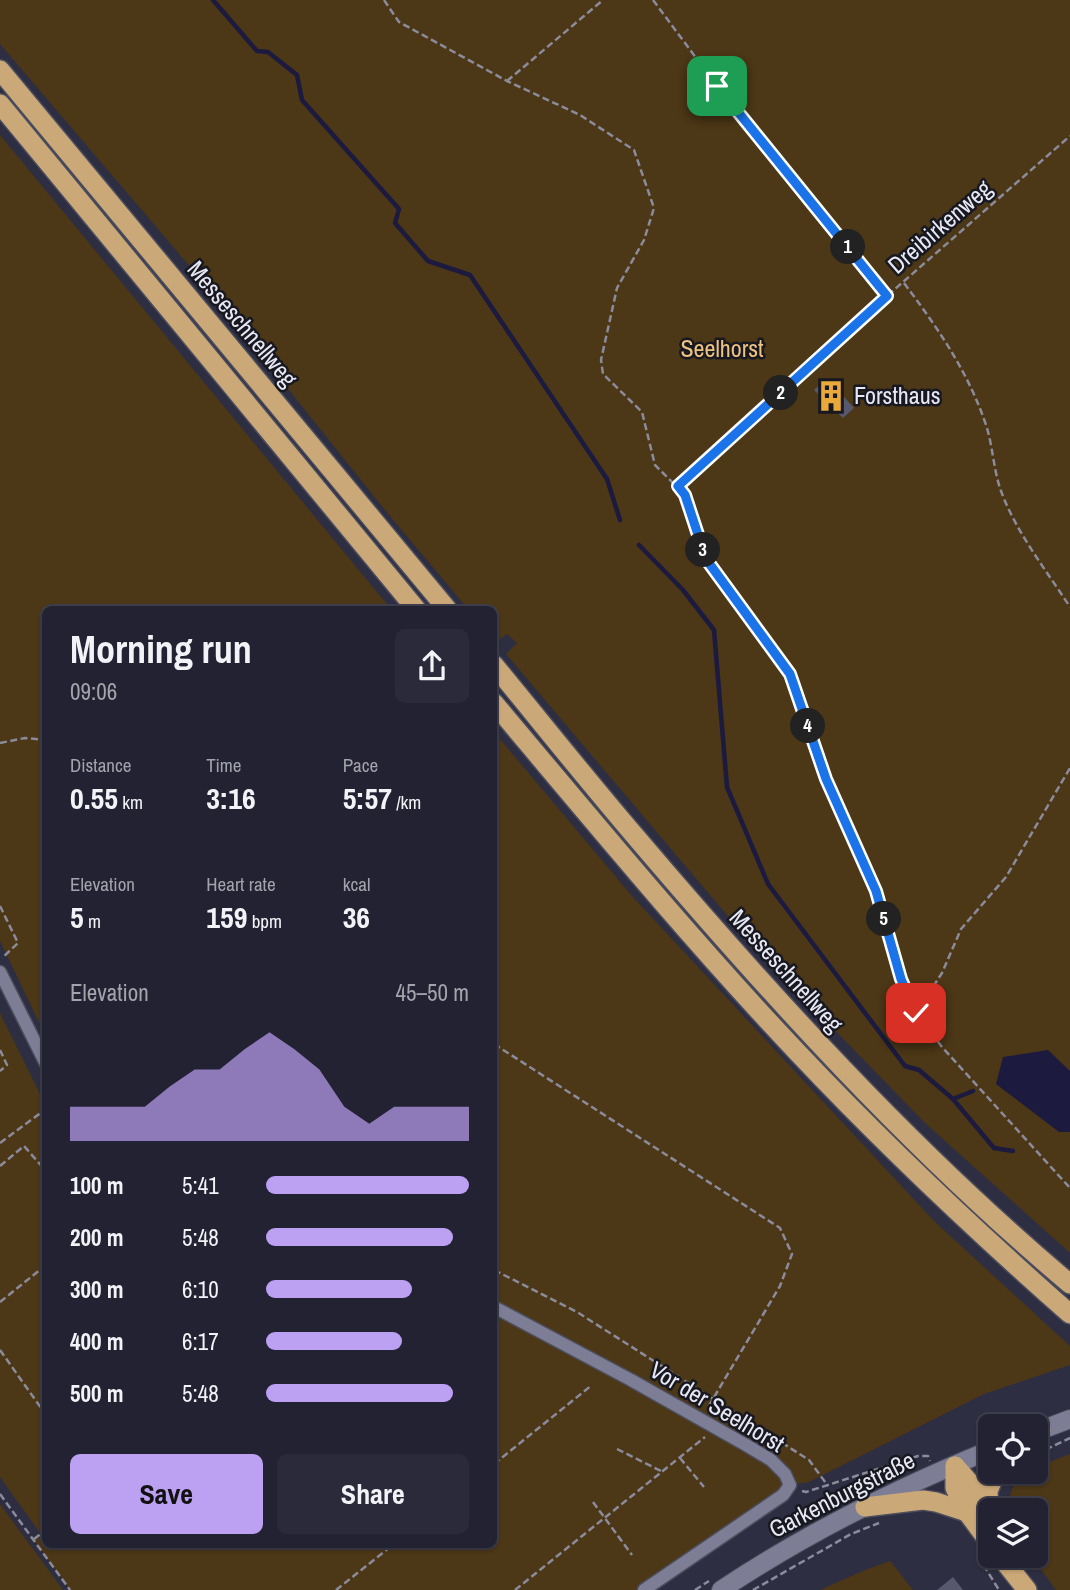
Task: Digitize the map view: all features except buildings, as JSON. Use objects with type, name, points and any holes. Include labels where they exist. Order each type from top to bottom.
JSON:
[{"type":"highway","name":"Messeschnellweg","points":[[0,70],[445,606]]},
{"type":"highway","name":"Messeschnellweg","points":[[0,104],[414,606]]},
{"type":"highway","name":"Messeschnellweg","points":[[497,669],[642,845],[815,1041],[971,1197],[1070,1284]]},
{"type":"highway","name":"Messeschnellweg","points":[[497,707],[679,920],[799,1054],[958,1212],[1070,1314]]},
{"type":"highway","points":[[955,1466],[955,1488],[978,1527]]},
{"type":"highway","points":[[955,1466],[970,1483],[978,1499]]},
{"type":"highway","points":[[864,1507],[923,1500],[967,1512]]},
{"type":"highway","points":[[1010,1568],[1027,1590]]},
{"type":"highway","points":[[1019,1568],[1036,1590]]},
{"type":"main road","points":[[1048,1428],[1070,1419]]},
{"type":"main road","name":"Garkenburgstraße","points":[[721,1590],[864,1507],[978,1455]]},
{"type":"street","points":[[0,972],[42,1056]]},
{"type":"street","name":"Vor der Seelhorst","points":[[497,1309],[700,1419],[771,1460],[785,1474],[790,1485],[783,1495],[644,1590]]},
{"type":"path","points":[[384,0],[399,22],[507,81],[580,115],[634,150],[654,208],[644,240],[617,288],[601,360],[603,374],[642,412],[655,465],[685,495],[706,559],[790,674],[826,779],[876,891],[901,979],[916,1013],[942,1047],[1070,1188]]},
{"type":"path","points":[[507,81],[603,0]]},
{"type":"path","points":[[653,0],[717,86],[887,296]]},
{"type":"path","name":"Dreibirkenweg","points":[[678,486],[887,296],[1070,136]]},
{"type":"path","points":[[904,283],[943,335],[971,385],[986,425],[1001,491],[1020,530],[1070,607]]},
{"type":"path","points":[[0,743],[24,738],[42,740]]},
{"type":"path","points":[[916,1013],[942,973],[961,929],[1006,877],[1070,768]]},
{"type":"path","points":[[0,906],[18,943],[0,961]]},
{"type":"path","points":[[497,1046],[780,1228],[792,1254],[780,1286],[700,1419]]},
{"type":"path","points":[[0,1050],[7,1066],[0,1071]]},
{"type":"path","points":[[0,1143],[42,1112]]},
{"type":"path","points":[[0,1166],[24,1146],[42,1166]]},
{"type":"path","points":[[0,1302],[42,1268]]},
{"type":"path","points":[[497,1272],[577,1312],[808,1460],[828,1486]]},
{"type":"path","points":[[0,1350],[42,1409]]},
{"type":"path","points":[[497,1462],[592,1385]]},
{"type":"path","points":[[515,1590],[705,1437]]},
{"type":"path","points":[[1048,1448],[1070,1438]]},
{"type":"path","points":[[617,1449],[663,1472]]},
{"type":"path","points":[[790,1485],[806,1492],[918,1456],[928,1456],[929,1459]]},
{"type":"path","points":[[680,1458],[704,1486]]},
{"type":"path","points":[[0,1494],[70,1590]]},
{"type":"path","points":[[593,1503],[632,1555]]},
{"type":"path","points":[[753,1590],[851,1534],[881,1522]]},
{"type":"path","points":[[34,1540],[42,1533]]},
{"type":"path","points":[[336,1590],[389,1548]]},
{"type":"green space","name":"Seelhorst","points":[[0,0],[1070,0],[1070,1253],[925,1123],[754,947],[506,654],[517,643],[507,634],[497,641],[497,606],[465,606],[193,270],[0,44]]},
{"type":"green space","points":[[0,135],[389,606],[42,606],[42,1029],[0,941]]},
{"type":"green space","points":[[497,736],[632,896],[934,1221],[1070,1346],[1070,1365],[984,1394],[809,1482],[790,1485],[644,1590],[70,1590],[34,1540],[42,1534],[42,1548],[497,1548]]},
{"type":"green space","points":[[0,1013],[42,1098],[42,1532],[40,1533],[0,1477]]},
{"type":"green space","points":[[1070,1454],[1070,1590],[1056,1590],[1040,1568],[1048,1568],[1048,1498],[1009,1498],[1014,1484],[1048,1484],[1048,1463]]},
{"type":"green space","points":[[0,1504],[63,1590],[0,1590]]},
{"type":"green space","points":[[890,1561],[913,1590],[820,1590],[865,1570]]},
{"type":"shaded area","points":[[1048,1050],[1070,1071],[1070,1132],[1059,1132],[996,1084],[1003,1057]]},
{"type":"waterway","points":[[213,0],[257,51],[268,52],[297,75],[302,100],[399,209],[395,223],[428,261],[470,275],[607,479],[620,520]]},
{"type":"waterway","points":[[639,545],[683,590],[714,630],[727,787],[768,884],[905,1066],[919,1070],[953,1099],[973,1091]]},
{"type":"waterway","points":[[953,1099],[994,1148],[1013,1151]]},
{"type":"place","name":"Forsthaus","points":[[831,396]]},
{"type":"route","points":[[717,86],[887,296],[678,486],[685,495],[706,559],[790,674],[826,779],[876,891],[901,979],[916,1013]]}]
